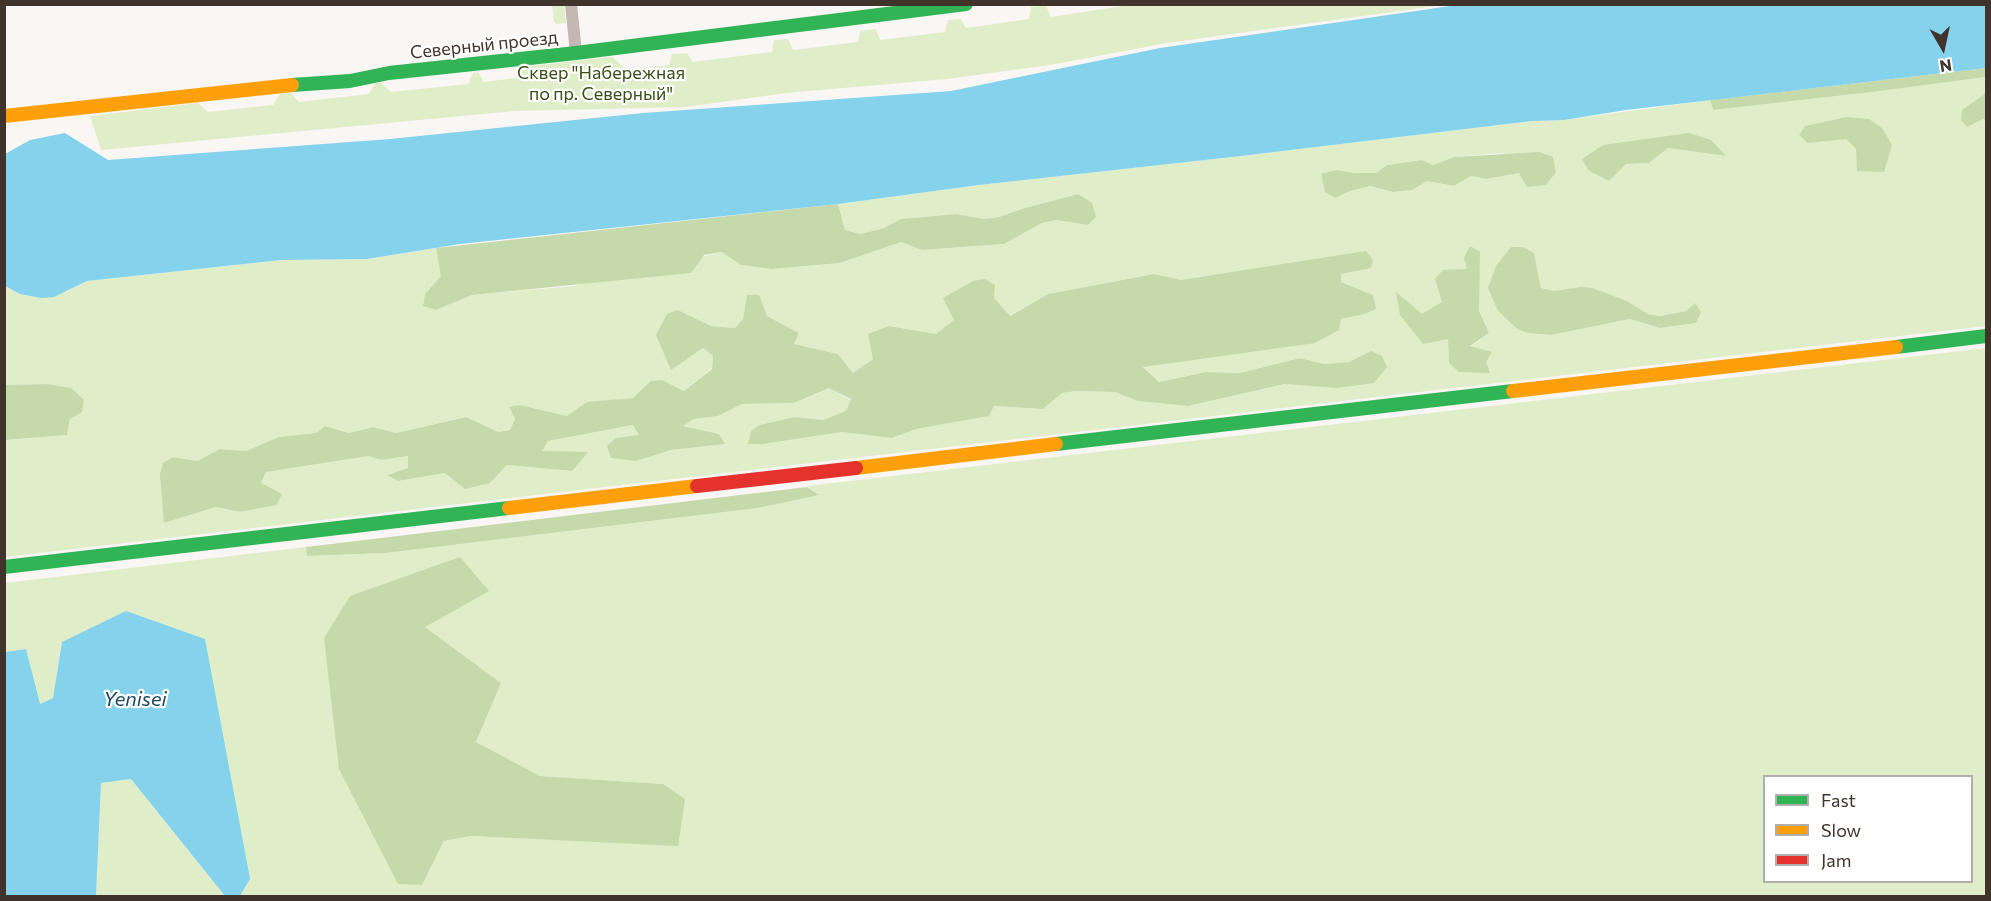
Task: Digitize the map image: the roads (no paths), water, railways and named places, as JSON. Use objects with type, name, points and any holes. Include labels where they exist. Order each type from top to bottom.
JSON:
[{"type":"main road","name":"Северный проезд","points":[[4,116],[288,85],[350,81],[388,73],[576,53],[966,4]]},
{"type":"main road","points":[[4,567],[1986,336]]},
{"type":"street","points":[[571,4],[576,53]]},
{"type":"water","points":[[1464,4],[1986,5],[1986,68],[1626,110],[1564,120],[1532,121],[979,185],[838,204],[460,244],[367,259],[281,260],[87,281],[54,297],[41,298],[20,294],[5,286],[5,154],[30,140],[65,133],[108,160],[390,139],[643,113],[951,91],[1160,48]]},
{"type":"water","name":"Yenisei","points":[[126,611],[205,639],[250,879],[240,896],[225,896],[131,779],[101,783],[96,896],[5,896],[5,652],[26,649],[40,704],[53,698],[62,642]]},
{"type":"park label","name":"Сквер \"Набережная по пр. Северный\"","points":[[601,83]]}]
